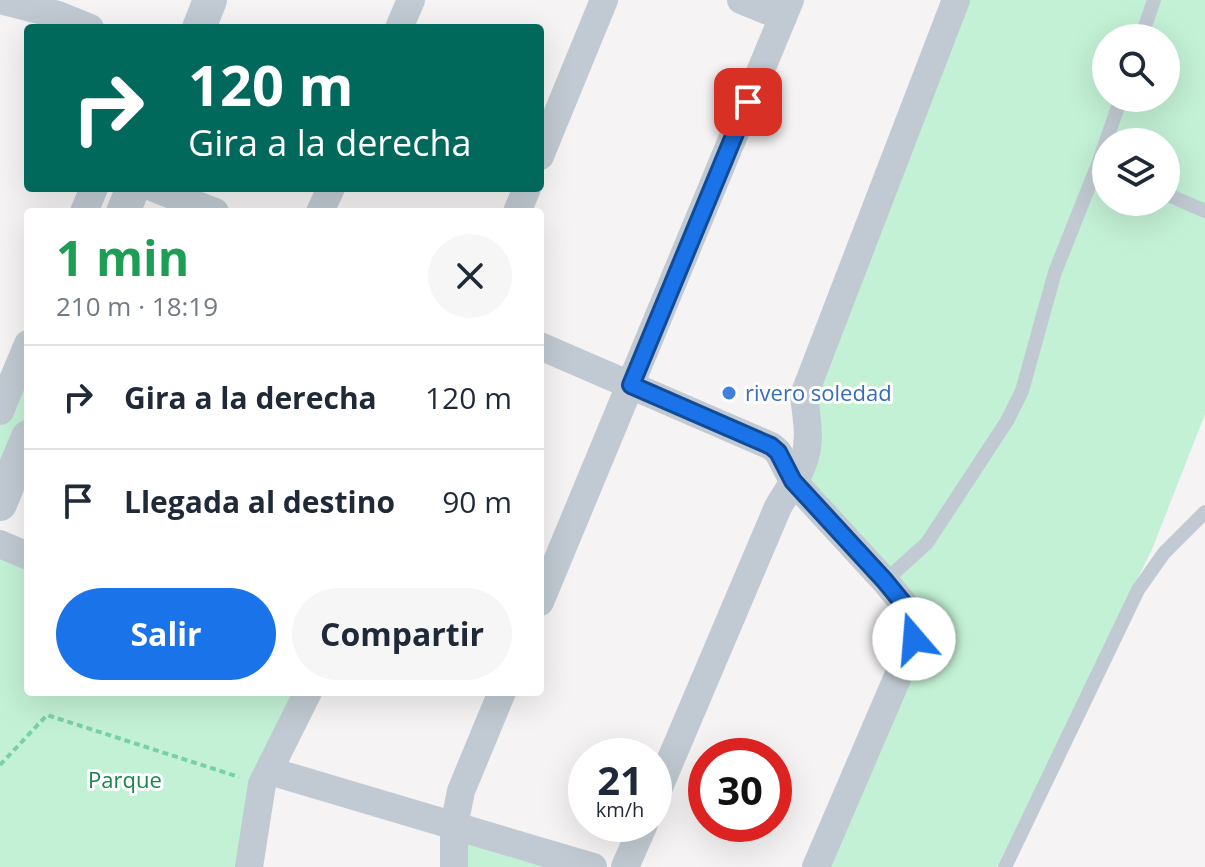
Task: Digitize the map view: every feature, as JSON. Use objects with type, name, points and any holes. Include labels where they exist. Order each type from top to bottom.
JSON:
[{"type":"street","points":[[0,0],[80,24]]},
{"type":"street","points":[[201,24],[210,0]]},
{"type":"street","points":[[401,24],[411,0]]},
{"type":"street","points":[[544,146],[604,0]]},
{"type":"street","points":[[544,592],[787,9],[741,0]]},
{"type":"street","points":[[672,757],[778,507],[806,456],[808,431],[804,395],[956,0]]},
{"type":"street","points":[[164,192],[205,208]]},
{"type":"street","points":[[544,348],[771,446],[778,452],[793,481],[907,608],[915,624],[914,639],[816,867]]},
{"type":"street","points":[[0,411],[24,354]]},
{"type":"street","points":[[0,504],[16,447]]},
{"type":"street","points":[[0,544],[24,554]]},
{"type":"street","points":[[249,867],[266,778],[306,696]]},
{"type":"street","points":[[454,867],[454,826],[461,791],[500,696]]},
{"type":"street","points":[[266,778],[454,826],[593,867]]},
{"type":"street","points":[[625,867],[636,842]]},
{"type":"lane","points":[[1146,24],[1154,0]]},
{"type":"lane","points":[[885,581],[927,543],[1007,421],[1027,376],[1055,272],[1092,188]]},
{"type":"lane","points":[[1180,200],[1205,211]]},
{"type":"lane","points":[[1005,867],[1138,590],[1164,553],[1205,512]]},
{"type":"path","points":[[0,765],[47,715],[266,778]]},
{"type":"green space","points":[[964,0],[1205,0],[1205,414],[1153,547],[997,867],[810,867],[914,639],[793,481],[804,395]]},
{"type":"green space","points":[[24,353],[24,444],[0,501],[0,410]]},
{"type":"green space","name":"Parque","points":[[0,544],[24,553],[24,696],[307,696],[248,867],[0,867]]},
{"type":"green space","points":[[454,826],[592,867],[454,867]]},
{"type":"place","name":"rivero soledad","points":[[729,393]]},
{"type":"route","points":[[748,102],[631,385],[771,446],[778,452],[793,481],[907,608],[915,624],[914,639]]}]
